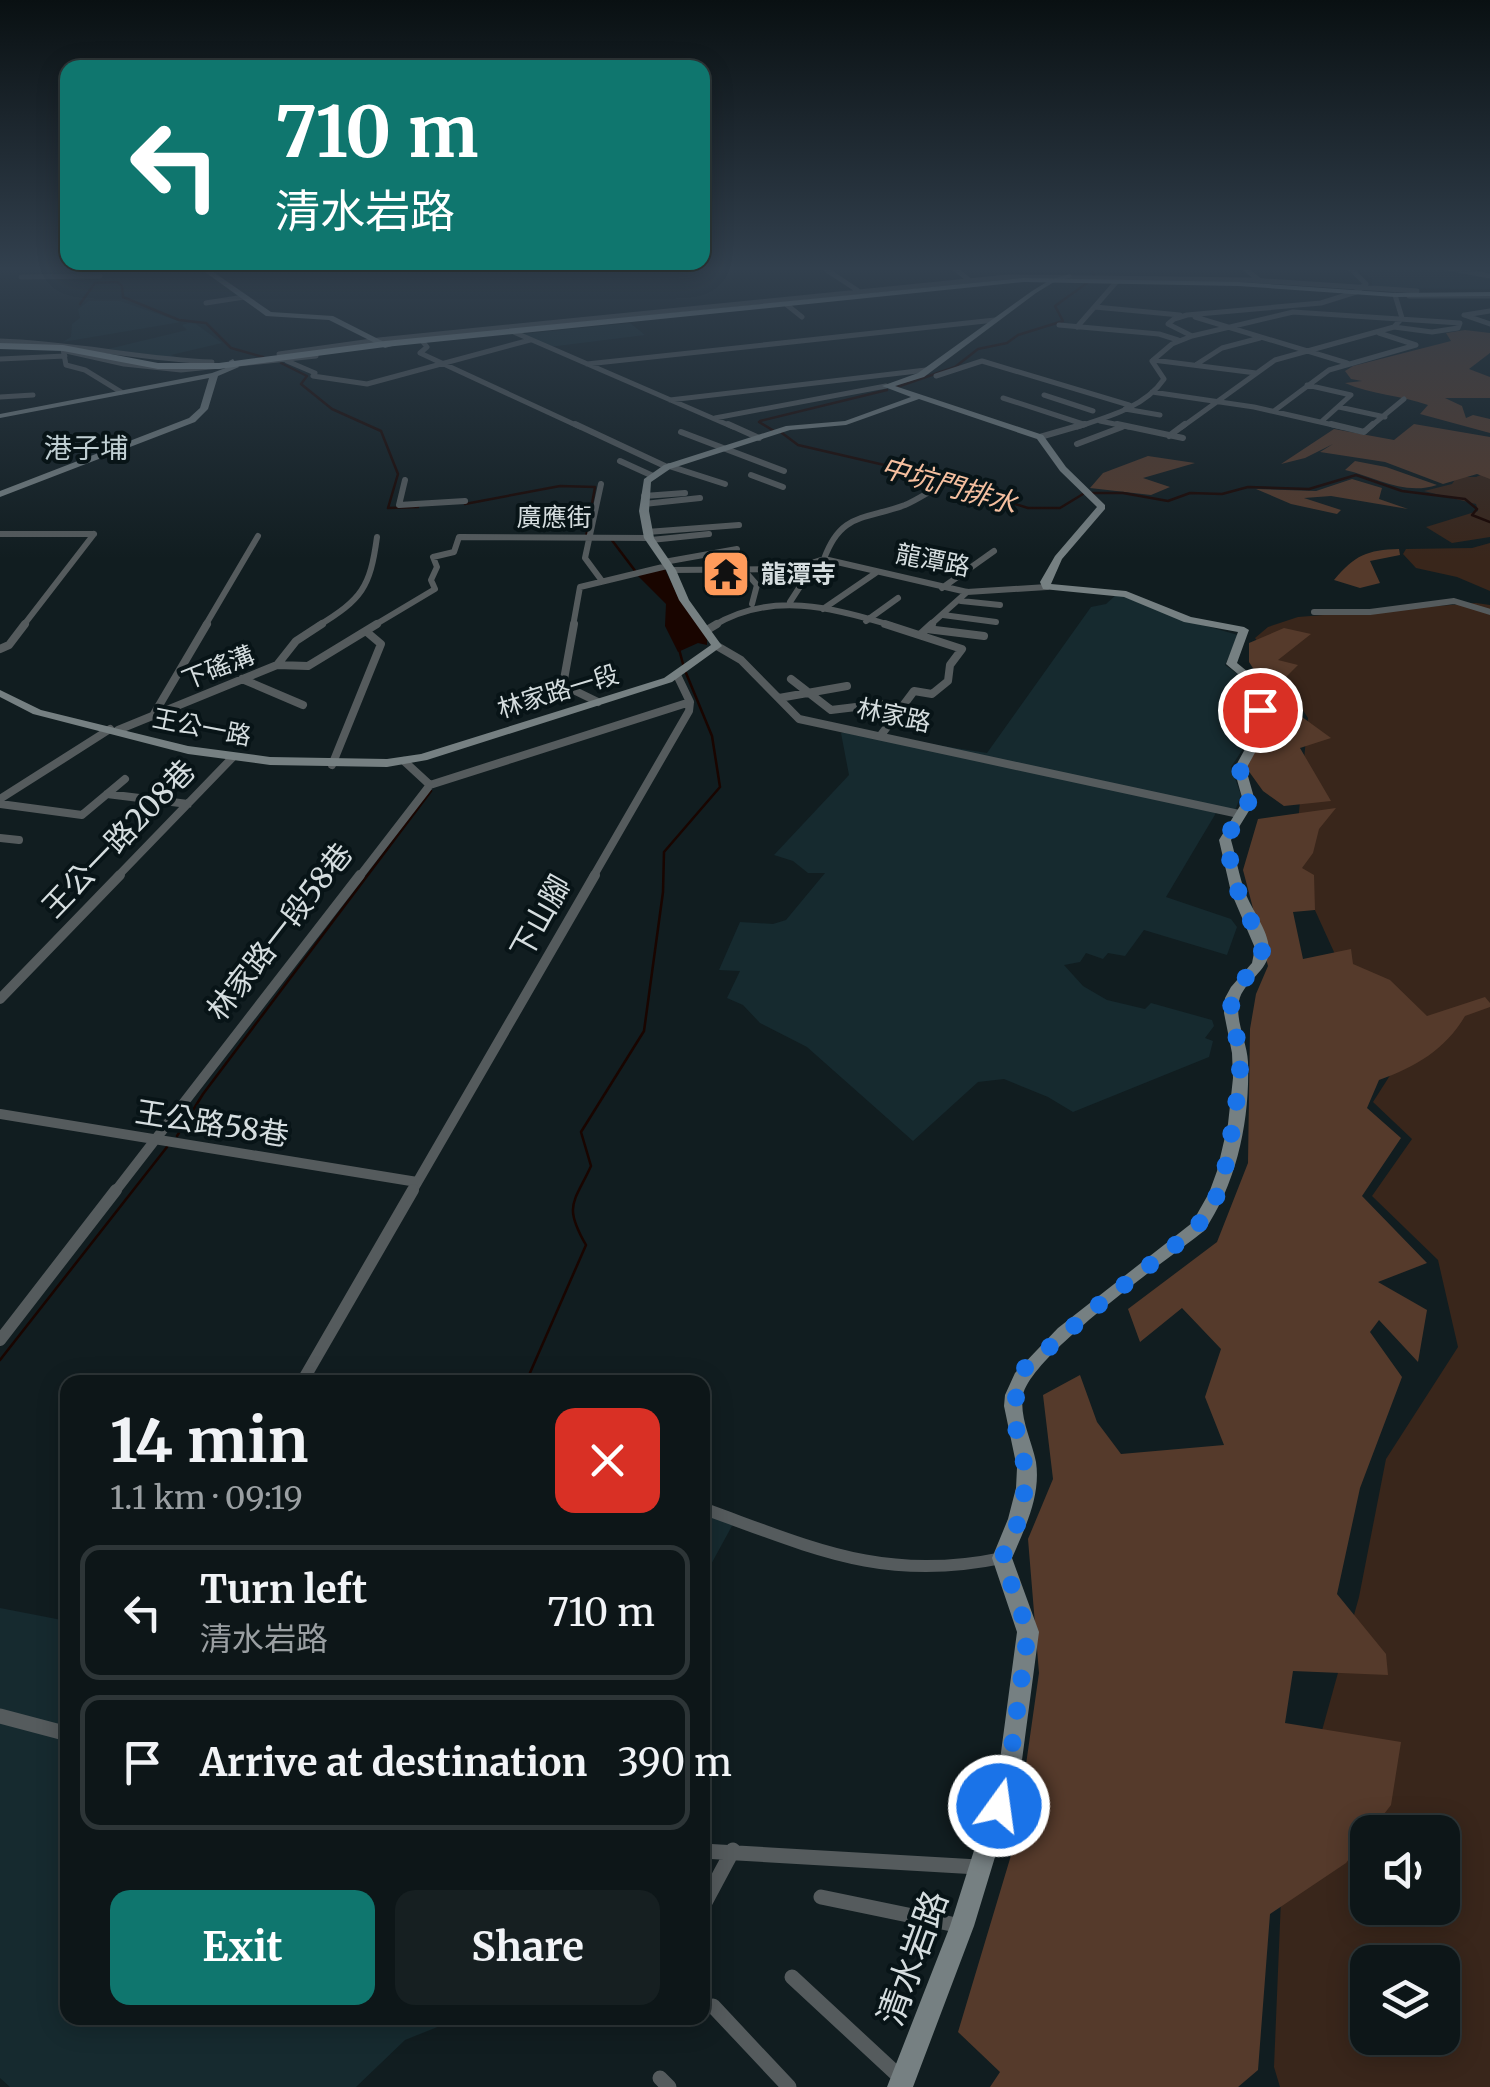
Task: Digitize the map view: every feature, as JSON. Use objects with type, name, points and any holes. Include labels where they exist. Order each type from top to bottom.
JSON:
[{"type":"main road","points":[[149,364],[219,364]]},
{"type":"street","points":[[66,364],[85,370],[122,392]]},
{"type":"street","points":[[0,416],[214,375],[233,364]]},
{"type":"street","points":[[289,364],[315,373],[313,376]]},
{"type":"street","points":[[588,364],[760,438]]},
{"type":"street","points":[[714,418],[886,386],[914,379],[934,364]]},
{"type":"street","points":[[936,376],[972,364]]},
{"type":"street","points":[[992,364],[1160,415]]},
{"type":"street","points":[[1040,437],[1127,408],[1164,379],[1156,364]]},
{"type":"street","points":[[1201,364],[1256,373]]},
{"type":"street","points":[[1169,436],[1269,364]]},
{"type":"street","points":[[1274,411],[1315,376],[1344,364]]},
{"type":"street","points":[[301,377],[367,384],[446,365],[668,467],[725,484]]},
{"type":"street","points":[[669,400],[926,370]]},
{"type":"street","points":[[0,494],[192,420],[204,410],[214,375]]},
{"type":"street","points":[[1307,384],[1353,393],[1321,422]]},
{"type":"street","points":[[886,386],[1040,437],[1100,503],[1100,511],[1058,558],[1046,582],[1048,587]]},
{"type":"street","points":[[1152,392],[1368,431],[1404,400]]},
{"type":"street","points":[[0,397],[33,395]]},
{"type":"street","points":[[1044,395],[1093,411]]},
{"type":"street","points":[[644,500],[652,476],[668,467],[778,432],[846,423],[918,398]]},
{"type":"street","points":[[1003,398],[1084,424]]},
{"type":"street","points":[[1338,407],[1385,418]]},
{"type":"street","points":[[1099,420],[1183,438]]},
{"type":"street","points":[[1077,444],[1122,427]]},
{"type":"street","points":[[1067,430],[1105,441]]},
{"type":"street","points":[[681,432],[784,471]]},
{"type":"street","points":[[620,461],[652,476]]},
{"type":"street","points":[[747,478],[769,465]]},
{"type":"street","points":[[747,478],[782,488]]},
{"type":"street","points":[[747,478],[772,488]]},
{"type":"street","points":[[405,480],[399,505],[466,501]]},
{"type":"street","points":[[601,484],[585,558],[602,581]]},
{"type":"street","points":[[797,568],[824,559],[827,546],[848,521],[871,510],[902,505],[940,486]]},
{"type":"street","points":[[644,500],[682,489]]},
{"type":"street","points":[[644,500],[700,497]]},
{"type":"street","name":"林家路","points":[[644,500],[648,535],[674,584],[717,646],[741,660],[799,718],[1239,814]]},
{"type":"street","points":[[648,535],[717,522]]},
{"type":"street","points":[[648,535],[737,528]]},
{"type":"street","points":[[0,534],[94,534],[9,644],[0,649]]},
{"type":"street","name":"廣應街","points":[[368,633],[434,590],[431,580],[437,567],[433,558],[438,552],[454,552],[460,537],[588,539],[648,535]]},
{"type":"street","points":[[154,715],[258,536]]},
{"type":"street","points":[[332,765],[381,644],[368,633],[308,666],[277,664],[284,648],[337,617],[358,598],[371,578],[378,555],[377,536]]},
{"type":"street","points":[[598,702],[563,685],[580,587],[738,549]]},
{"type":"street","points":[[942,588],[994,551]]},
{"type":"street","name":"龍潭路","points":[[824,559],[967,592],[1048,587],[1126,594],[1188,620],[1244,630],[1231,664],[1263,690],[1263,722],[1240,770],[1249,801],[1239,814]]},
{"type":"street","points":[[667,566],[703,572],[742,568],[755,562],[797,568],[804,571],[804,578],[790,602]]},
{"type":"street","points":[[742,568],[758,585],[752,604]]},
{"type":"street","points":[[822,609],[878,572]]},
{"type":"street","points":[[923,632],[967,592]]},
{"type":"street","points":[[866,621],[898,598]]},
{"type":"street","points":[[960,601],[1000,605]]},
{"type":"street","points":[[1314,612],[1370,612],[1454,601],[1468,602],[1490,612]]},
{"type":"street","points":[[706,630],[752,604],[790,602],[923,632],[984,636]]},
{"type":"street","points":[[943,615],[996,622]]},
{"type":"street","points":[[880,735],[914,691],[938,691],[948,681],[950,665],[962,650],[923,632]]},
{"type":"street","name":"林家路一段","points":[[404,762],[677,675],[717,646]]},
{"type":"street","name":"下磘溝","points":[[0,801],[114,730],[277,664]]},
{"type":"street","points":[[404,762],[430,785],[690,702],[677,675]]},
{"type":"street","points":[[242,679],[302,705]]},
{"type":"street","points":[[791,679],[817,706],[829,712],[881,704]]},
{"type":"street","points":[[779,698],[846,686]]},
{"type":"street","name":"王公一路","points":[[0,693],[23,708],[168,746],[233,757],[332,765],[404,762]]},
{"type":"street","name":"下山腳","points":[[417,1182],[689,711],[690,702]]},
{"type":"street","name":"王公一路208巷","points":[[0,999],[233,757]]},
{"type":"street","points":[[0,801],[82,815],[125,778]]},
{"type":"street","name":"林家路一段58巷","points":[[0,1340],[430,785]]},
{"type":"street","points":[[107,794],[188,804]]},
{"type":"street","points":[[710,1511],[823,1550],[914,1568],[951,1568],[1002,1558],[1020,1518],[1027,1476],[1016,1428],[1016,1382],[1082,1319],[1183,1239],[1212,1211],[1227,1161],[1240,1079],[1231,1004],[1234,992],[1262,958],[1262,946],[1239,894],[1225,840],[1239,814]]},
{"type":"street","points":[[0,838],[19,840]]},
{"type":"street","name":"王公路58巷","points":[[0,1114],[417,1182]]},
{"type":"street","points":[[306,1375],[417,1182]]},
{"type":"street","name":"清水岩路","points":[[902,2083],[962,1926],[1008,1775],[1028,1632],[1002,1558]]},
{"type":"street","points":[[0,1716],[60,1732]]},
{"type":"street","points":[[710,1893],[733,1850]]},
{"type":"street","points":[[710,1851],[979,1867]]},
{"type":"street","points":[[821,1897],[962,1926]]},
{"type":"street","points":[[792,1977],[902,2083]]},
{"type":"street","points":[[712,2006],[789,2087]]},
{"type":"shaded area","points":[[1475,364],[1469,369],[1490,377],[1490,398],[1445,398],[1462,406],[1466,418],[1473,415],[1490,419],[1490,433],[1420,414],[1428,405],[1345,383],[1362,381],[1351,379],[1345,371],[1353,366]]},
{"type":"shaded area","points":[[1414,424],[1490,437],[1490,479],[1477,474],[1443,484],[1385,462],[1320,452],[1333,444],[1305,458],[1281,464],[1334,429],[1394,440]]},
{"type":"shaded area","points":[[1148,456],[1195,463],[1143,478],[1170,487],[1151,495],[1090,488],[1103,473]]},
{"type":"shaded area","points":[[1355,461],[1437,485],[1402,487],[1345,470]]},
{"type":"shaded area","points":[[1490,471],[1490,537],[1452,543],[1426,527],[1478,511],[1476,504],[1424,491],[1452,484],[1457,477],[1476,477]]},
{"type":"shaded area","points":[[1352,479],[1382,488],[1379,499],[1408,509],[1331,496],[1304,498],[1341,510],[1337,514],[1291,504],[1256,489],[1316,491]]},
{"type":"shaded area","points":[[1490,543],[1490,591],[1457,577],[1416,568],[1403,554],[1406,549],[1472,548]]},
{"type":"shaded area","points":[[1399,549],[1400,555],[1370,561],[1380,583],[1360,588],[1334,580],[1362,556]]},
{"type":"shaded area","points":[[664,567],[679,599],[707,638],[707,645],[698,643],[678,652],[665,626],[666,604],[637,575]]},
{"type":"shaded area","points":[[1117,594],[1238,635],[1225,665],[1249,682],[1255,694],[1251,710],[1255,727],[1231,767],[1241,795],[1233,816],[1216,813],[1166,897],[1231,919],[1237,927],[1227,955],[1144,930],[1125,956],[1108,953],[1103,959],[1086,953],[1080,962],[1064,965],[1083,986],[1107,1000],[1145,1009],[1151,1003],[1212,1020],[1214,1026],[1205,1038],[1213,1041],[1209,1057],[1073,1112],[1004,1079],[978,1082],[913,1141],[807,1047],[760,1023],[743,1005],[727,998],[740,971],[719,970],[740,922],[773,924],[786,920],[825,873],[808,873],[793,861],[774,855],[849,775],[841,733],[987,753],[1091,607],[1106,604]]},
{"type":"shaded area","points":[[1490,605],[1490,2087],[1280,2087],[1274,2067],[1282,1875],[1359,1597],[1386,1459],[1458,1347],[1438,1260],[1372,1196],[1412,1139],[1373,1102],[1419,1030],[1339,963],[1294,864],[1308,718],[1255,638],[1268,627],[1298,617]]},
{"type":"shaded area","points":[[1284,628],[1311,634],[1278,660],[1298,665],[1276,687],[1298,714],[1331,738],[1300,748],[1331,801],[1284,806],[1263,791],[1245,766],[1270,694],[1249,662],[1249,643]]},
{"type":"shaded area","points":[[1336,808],[1319,829],[1313,853],[1302,868],[1314,875],[1315,910],[1293,912],[1303,959],[1351,949],[1353,964],[1390,980],[1427,1016],[1485,997],[1490,1003],[1490,1007],[1465,1016],[1448,1039],[1428,1056],[1379,1080],[1367,1108],[1401,1138],[1362,1196],[1427,1263],[1378,1282],[1427,1310],[1418,1362],[1379,1320],[1370,1332],[1402,1377],[1360,1488],[1337,1594],[1386,1654],[1388,1675],[1293,1671],[1285,1723],[1401,1742],[1391,1805],[1383,1815],[1350,1815],[1350,1858],[1346,1863],[1270,1914],[1258,2070],[1238,2087],[990,2087],[1000,2072],[958,2032],[1015,1842],[1039,1673],[1028,1539],[1053,1479],[1043,1395],[1080,1375],[1097,1422],[1121,1454],[1224,1445],[1205,1397],[1221,1349],[1182,1308],[1140,1342],[1128,1309],[1217,1242],[1248,1163],[1250,1029],[1256,994],[1268,966],[1243,870],[1258,819]]},
{"type":"shaded area","points":[[710,1516],[733,1524],[710,1566]]},
{"type":"shaded area","points":[[0,1608],[60,1620],[60,2025],[442,2025],[405,2040],[356,2087],[10,2087],[0,2078]]},
{"type":"waterway","points":[[284,364],[307,376],[301,384],[332,409],[381,431],[398,474],[388,508],[418,507]]},
{"type":"waterway","name":"中坑門排水","points":[[897,387],[958,364]]},
{"type":"waterway","name":"中坑門排水","points":[[760,421],[887,390]]},
{"type":"waterway","name":"中坑門排水","points":[[759,422],[774,431]]},
{"type":"waterway","name":"中坑門排水","points":[[782,433],[798,445],[906,470],[1028,508],[1060,508],[1083,494]]},
{"type":"waterway","name":"中坑門排水","points":[[1091,493],[1123,493],[1168,501],[1190,493],[1222,494],[1248,487],[1309,489],[1356,475],[1402,491],[1465,499],[1477,509],[1472,515],[1490,522]]},
{"type":"waterway","points":[[465,504],[560,486],[595,487],[586,537]]},
{"type":"waterway","points":[[611,539],[636,572]]},
{"type":"waterway","points":[[679,649],[683,664]]},
{"type":"waterway","points":[[529,1375],[586,1245],[573,1212],[591,1166],[581,1132],[644,1031],[663,892],[664,852],[720,787],[712,736],[686,673]]},
{"type":"waterway","points":[[177,1136],[203,1094],[431,791]]},
{"type":"waterway","points":[[0,1360],[167,1147]]},
{"type":"place","name":"龍潭寺","points":[[726,574]]},
{"type":"district","name":"港子埔","points":[[86,448]]},
{"type":"route","points":[[999,1806],[1008,1775],[1028,1632],[1002,1558],[1020,1518],[1027,1476],[1016,1428],[1016,1382],[1025,1368],[1212,1211],[1227,1161],[1240,1079],[1231,1004],[1234,992],[1262,958],[1262,946],[1239,894],[1225,840],[1249,801],[1240,770],[1262,729],[1260,710]]}]
